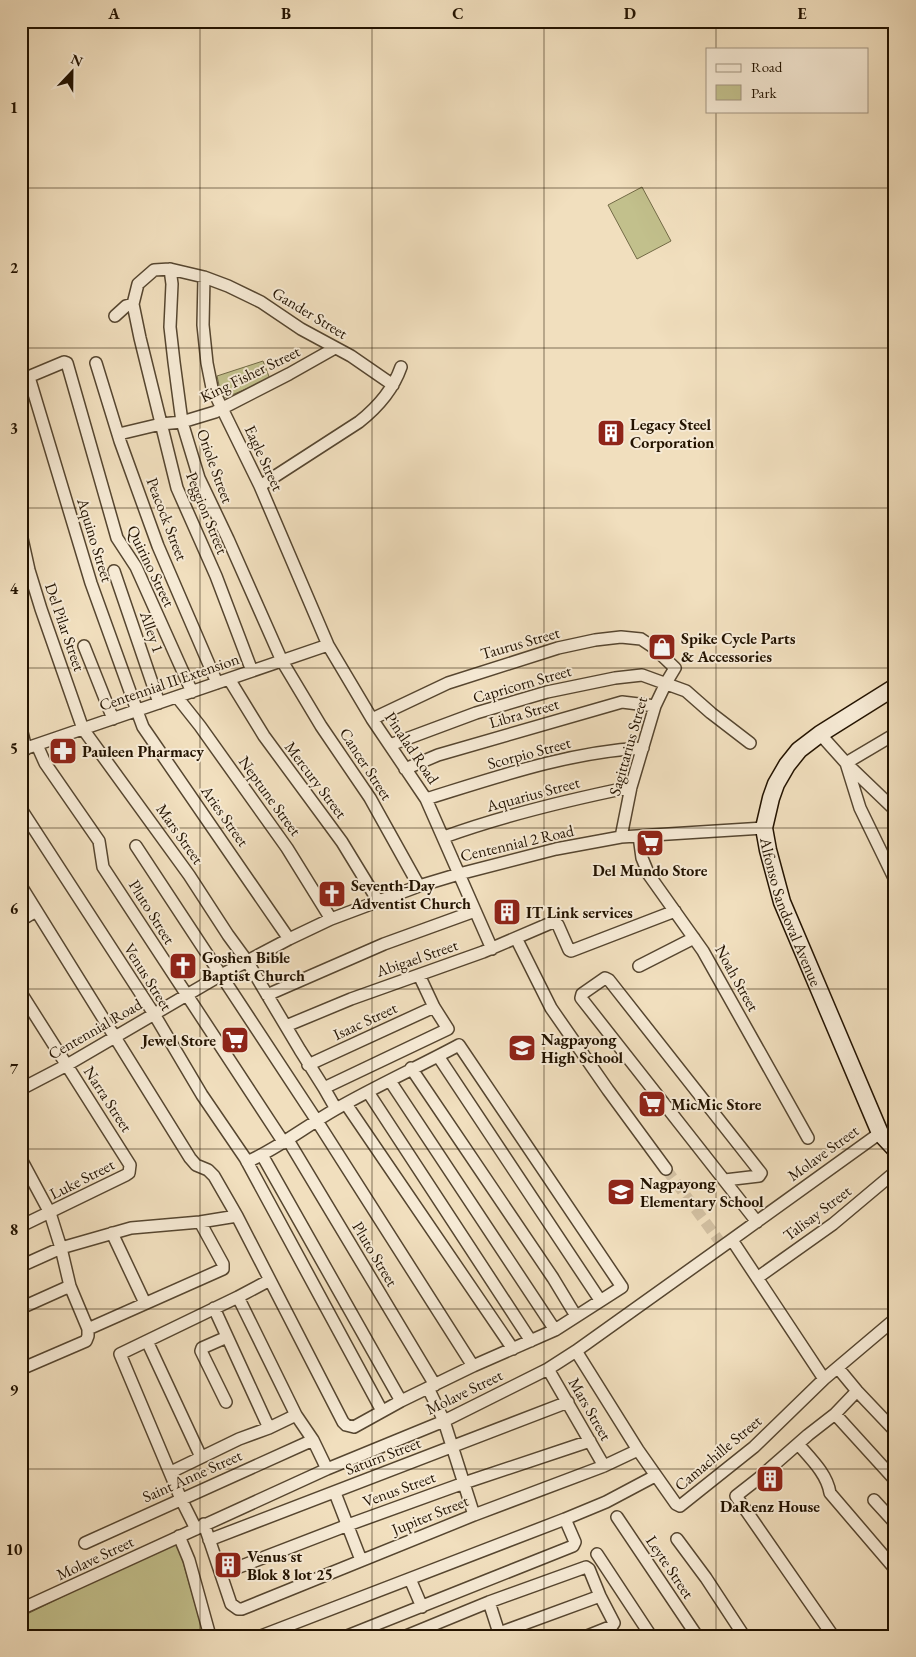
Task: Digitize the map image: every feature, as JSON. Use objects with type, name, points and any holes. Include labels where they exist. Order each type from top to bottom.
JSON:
[{"type":"main road","name":"Alfonso Sandoval Avenue","points":[[895,687],[820,734],[799,750],[787,765],[776,784],[764,828],[782,902],[880,1133],[895,1149]]},
{"type":"street","name":"Gander Street","points":[[170,269],[204,277],[261,302],[301,329],[351,356],[393,386]]},
{"type":"street","points":[[115,316],[126,306],[133,304],[138,284],[149,273],[154,270],[170,269]]},
{"type":"street","name":"Oriole Street","points":[[170,269],[172,284],[170,327],[182,422],[199,478],[282,661]]},
{"type":"street","name":"Eagle Street","points":[[204,277],[203,324],[212,388],[260,486],[328,645]]},
{"type":"street","name":"Peggion Street","points":[[133,304],[177,488],[216,576],[252,671]]},
{"type":"street","name":"King Fisher Street","points":[[119,434],[202,417],[222,409],[329,353],[335,348]]},
{"type":"street","name":"Quirino Street","points":[[25,378],[64,362],[67,363],[117,538],[136,567],[192,692]]},
{"type":"street","name":"Peacock Street","points":[[96,362],[158,546],[217,683]]},
{"type":"street","points":[[260,486],[372,412],[393,386],[401,367]]},
{"type":"street","name":"Aquino Street","points":[[25,378],[91,584],[136,711]]},
{"type":"street","name":"Del Pilar Street","points":[[21,534],[39,602],[83,729]]},
{"type":"street","name":"Alley 1","points":[[114,571],[159,703]]},
{"type":"street","name":"Taurus Street","points":[[372,719],[448,683],[558,648],[595,640],[621,637],[641,639],[653,647],[675,668]]},
{"type":"street","name":"Centennial II Extension","points":[[28,748],[328,645]]},
{"type":"street","name":"Pinalad Road","points":[[328,645],[372,719],[426,799],[492,949]]},
{"type":"street","points":[[84,646],[112,719]]},
{"type":"street","name":"Cancer Street","points":[[282,661],[321,726],[370,798],[418,886]]},
{"type":"street","name":"Sagittarius Street","points":[[622,837],[631,787],[655,706],[675,668]]},
{"type":"street","name":"Capricorn Street","points":[[390,745],[476,713],[547,692],[642,674],[686,691],[750,744]]},
{"type":"street","name":"Mercury Street","points":[[229,679],[264,736],[342,842],[378,901]]},
{"type":"street","name":"Neptune Street","points":[[177,697],[288,848],[331,919]]},
{"type":"street","name":"Libra Street","points":[[405,768],[438,755],[622,702],[655,706]]},
{"type":"street","name":"Aries Street","points":[[136,711],[143,727],[289,938]]},
{"type":"street","name":"Pluto Street","points":[[21,728],[28,748],[45,762],[99,841],[103,867],[286,1141],[431,1386]]},
{"type":"street","name":"Mars Street","points":[[83,729],[184,868],[228,935],[247,960],[308,1065],[324,1088],[341,1107],[513,1349]]},
{"type":"street","points":[[820,734],[846,763],[895,810]]},
{"type":"street","points":[[846,763],[895,734]]},
{"type":"street","name":"Scorpio Street","points":[[426,799],[525,769],[588,754],[642,748]]},
{"type":"street","points":[[846,763],[860,808],[895,880]]},
{"type":"street","name":"Aquarius Street","points":[[444,837],[471,827],[551,805],[631,787]]},
{"type":"street","name":"Venus Street","points":[[21,809],[154,1014],[202,1095],[247,1162],[382,1410]]},
{"type":"street","name":"Centennial 2 Road","points":[[289,938],[331,919],[418,886],[556,849],[622,837],[764,828]]},
{"type":"street","name":"Noah Street","points":[[639,836],[642,858],[649,875],[703,951],[808,1138]]},
{"type":"street","points":[[136,846],[317,1121],[474,1366]]},
{"type":"street","points":[[21,886],[190,1158],[196,1165],[208,1170],[214,1176],[346,1425],[354,1426],[431,1386],[555,1330],[622,1287],[459,1045],[411,1068],[390,1082],[341,1107],[286,1141],[247,1162]]},
{"type":"street","points":[[21,920],[36,911]]},
{"type":"street","name":"Abigael Street","points":[[286,1026],[351,999],[492,949],[553,922],[558,925],[569,950],[572,951],[675,911]]},
{"type":"street","points":[[267,994],[384,944],[475,912]]},
{"type":"street","name":"Centennial Road","points":[[21,1089],[67,1065],[247,960],[289,938]]},
{"type":"street","points":[[516,938],[551,1008],[666,1169]]},
{"type":"street","points":[[639,966],[694,938]]},
{"type":"street","points":[[324,1088],[448,1028],[434,1007],[419,975]]},
{"type":"street","points":[[725,1180],[759,1176],[761,1173],[609,980],[605,978],[582,994],[581,998],[757,1222]]},
{"type":"street","name":"Narra Street","points":[[21,993],[128,1160],[130,1165],[129,1172]]},
{"type":"street","name":"Isaac Street","points":[[308,1065],[434,1007]]},
{"type":"street","points":[[438,1056],[600,1300]]},
{"type":"street","points":[[411,1068],[548,1270],[576,1316]]},
{"type":"street","points":[[390,1082],[555,1330]]},
{"type":"street","points":[[368,1092],[531,1341]]},
{"type":"street","name":"Molave Street","points":[[21,1609],[327,1469],[444,1421],[548,1369],[576,1351],[880,1133]]},
{"type":"street","points":[[262,1155],[401,1401]]},
{"type":"street","points":[[21,1159],[50,1213],[70,1286],[88,1329],[86,1341],[21,1368]]},
{"type":"street","name":"Luke Street","points":[[21,1226],[129,1172]]},
{"type":"street","name":"Talisay Street","points":[[757,1278],[834,1224],[895,1172]]},
{"type":"street","points":[[21,1266],[61,1248],[130,1228],[200,1222],[236,1216]]},
{"type":"street","points":[[88,1329],[223,1269],[223,1264],[200,1222]]},
{"type":"street","points":[[112,1233],[145,1303]]},
{"type":"street","points":[[725,1243],[757,1278],[824,1379]]},
{"type":"street","points":[[221,1574],[209,1540],[181,1499],[120,1356],[121,1353],[270,1280]]},
{"type":"street","points":[[21,1308],[70,1286]]},
{"type":"street","points":[[238,1297],[296,1415],[327,1469]]},
{"type":"street","points":[[214,1308],[269,1428]]},
{"type":"street","name":"Camachille Street","points":[[576,1351],[655,1476],[676,1504],[680,1506],[754,1447],[824,1379],[895,1319]]},
{"type":"street","points":[[226,1402],[201,1351],[202,1348],[227,1337]]},
{"type":"street","points":[[147,1341],[200,1457]]},
{"type":"street","points":[[838,1368],[895,1431]]},
{"type":"street","name":"Mars Street","points":[[548,1369],[604,1466]]},
{"type":"street","points":[[431,1386],[474,1515]]},
{"type":"street","points":[[833,1636],[736,1496],[835,1414],[857,1391]]},
{"type":"street","name":"Saturn Street","points":[[209,1540],[568,1402]]},
{"type":"street","points":[[835,1414],[895,1480]]},
{"type":"street","points":[[171,1472],[239,1439],[269,1428],[296,1415]]},
{"type":"street","name":"Saint Anne Street","points":[[85,1543],[312,1440]]},
{"type":"street","name":"Venus Street","points":[[221,1574],[464,1483],[590,1441]]},
{"type":"street","points":[[798,1444],[821,1471],[829,1485],[830,1493],[895,1569]]},
{"type":"street","name":"Jupiter Street","points":[[221,1574],[234,1607],[242,1609],[474,1515],[604,1466],[638,1450]]},
{"type":"street","points":[[261,1636],[565,1519],[606,1502],[655,1476]]},
{"type":"street","points":[[335,1493],[361,1560]]},
{"type":"street","points":[[874,1500],[895,1523]]},
{"type":"street","name":"Leyte Street","points":[[617,1517],[697,1636]]},
{"type":"street","points":[[347,1636],[573,1546],[575,1542],[565,1519]]},
{"type":"street","points":[[178,1536],[189,1560],[210,1636]]},
{"type":"street","points":[[677,1538],[744,1636]]},
{"type":"street","points":[[597,1554],[652,1636]]},
{"type":"street","points":[[406,1636],[489,1602],[586,1567],[589,1569],[614,1623],[602,1633],[587,1636]]},
{"type":"street","points":[[410,1579],[422,1607]]},
{"type":"street","points":[[489,1602],[497,1635],[600,1596]]},
{"type":"green space","points":[[642,187],[671,241],[637,259],[608,205]]},
{"type":"green space","points":[[263,361],[270,379],[222,399],[217,376]]},
{"type":"green space","points":[[177,1541],[204,1636],[21,1636],[21,1617]]},
{"type":"tunnel","points":[[666,1169],[720,1242]]},
{"type":"place","name":"Legacy Steel Corporation","points":[[611,433]]},
{"type":"place","name":"Spike Cycle Parts & Accessories","points":[[662,647]]},
{"type":"place","name":"Pauleen Pharmacy","points":[[63,751]]},
{"type":"place","name":"Del Mundo Store","points":[[650,843]]},
{"type":"place","name":"Seventh-Day Adventist Church","points":[[332,894]]},
{"type":"place","name":"IT Link services","points":[[507,912]]},
{"type":"place","name":"Goshen Bible Baptist Church","points":[[183,966]]},
{"type":"place","name":"Jewel Store","points":[[235,1040]]},
{"type":"place","name":"Nagpayong High School","points":[[522,1048]]},
{"type":"place","name":"MicMic Store","points":[[652,1104]]},
{"type":"place","name":"Nagpayong Elementary School","points":[[621,1192]]},
{"type":"place","name":"DaRenz House","points":[[770,1479]]},
{"type":"place","name":"Venus st Blok 8 lot 25","points":[[228,1565]]}]
